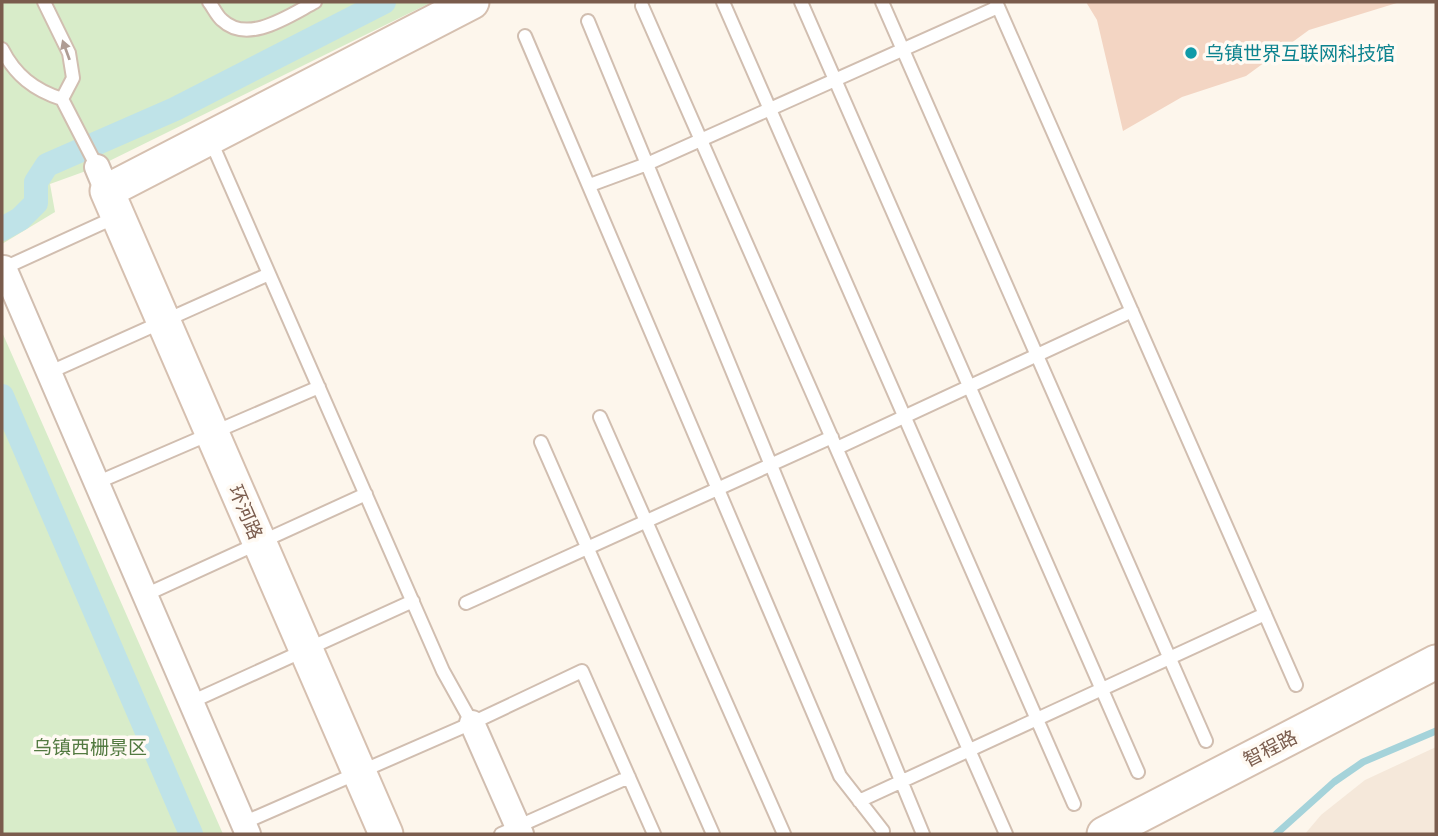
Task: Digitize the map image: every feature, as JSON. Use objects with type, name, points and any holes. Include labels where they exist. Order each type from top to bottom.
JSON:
[{"type":"street","points":[[107,191],[472,2]]},
{"type":"street","name":"环河路","points":[[107,191],[386,834]]},
{"type":"street","points":[[4,268],[246,829]]},
{"type":"street","name":"智程路","points":[[1104,834],[1436,662]]},
{"type":"street","points":[[472,723],[513,832]]},
{"type":"lane","points":[[44,2],[69,53],[73,78],[62,99]]},
{"type":"lane","points":[[209,2],[223,22],[244,30],[272,24],[315,2]]},
{"type":"lane","points":[[723,2],[1074,804]]},
{"type":"lane","points":[[801,2],[1138,772]]},
{"type":"lane","points":[[882,2],[1206,741]]},
{"type":"lane","points":[[590,185],[647,164],[770,110],[997,4],[1296,685]]},
{"type":"lane","points":[[642,6],[1006,834]]},
{"type":"lane","points":[[588,21],[923,834]]},
{"type":"lane","points":[[525,36],[840,776],[883,831]]},
{"type":"lane","points":[[2,48],[10,65],[26,82],[42,93],[62,99],[107,191],[4,268]]},
{"type":"lane","points":[[209,138],[443,671],[472,723]]},
{"type":"lane","points":[[48,373],[269,274]]},
{"type":"lane","points":[[466,603],[771,464],[905,416],[1132,311]]},
{"type":"lane","points":[[96,483],[319,387]]},
{"type":"lane","points":[[600,416],[784,834]]},
{"type":"lane","points":[[541,442],[713,834]]},
{"type":"lane","points":[[145,594],[366,494]]},
{"type":"lane","points":[[191,702],[413,601]]},
{"type":"lane","points":[[859,800],[1265,614]]},
{"type":"lane","points":[[246,829],[359,773],[582,671],[654,834]]},
{"type":"lane","points":[[513,832],[629,778]]},
{"type":"shaded area","points":[[1436,747],[1436,834],[1305,834],[1321,815],[1365,780]]},
{"type":"green space","points":[[2,2],[432,2],[97,167],[50,184],[55,212],[2,244]]},
{"type":"green space","name":"乌镇西栅景区","points":[[2,332],[223,834],[2,834]]},
{"type":"building","name":"乌镇世界互联网科技馆","points":[[1086,2],[1400,2],[1309,30],[1246,76],[1182,97],[1123,131],[1097,20]]},
{"type":"waterway","points":[[2,229],[20,219],[36,203],[36,182],[47,165],[175,109],[384,2]]},
{"type":"waterway","points":[[2,396],[191,834]]},
{"type":"waterway","points":[[1276,834],[1334,782],[1363,762],[1436,731]]},
{"type":"place","name":"乌镇世界互联网科技馆","points":[[1191,53]]}]
